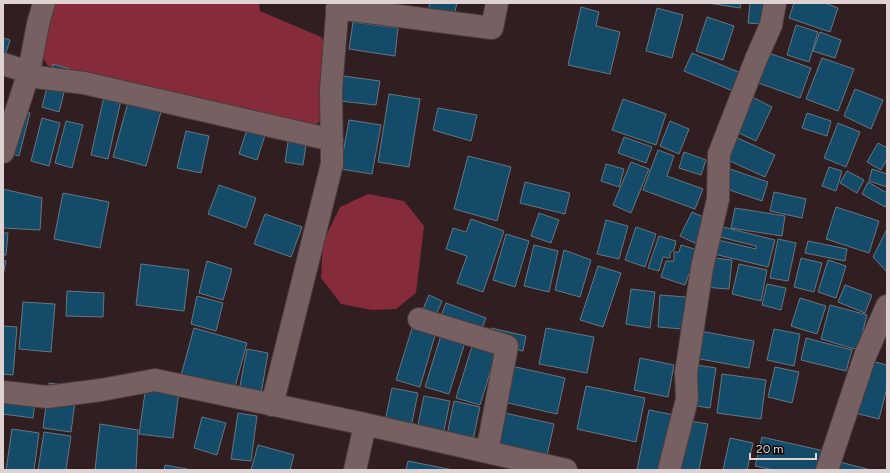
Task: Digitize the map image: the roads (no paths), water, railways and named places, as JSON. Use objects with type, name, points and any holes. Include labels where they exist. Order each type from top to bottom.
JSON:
[{"type":"street","points":[[3,152],[29,72],[38,24],[44,3]]},
{"type":"street","points":[[272,405],[332,164],[331,89],[338,6],[492,28],[497,3]]},
{"type":"street","points":[[669,470],[687,399],[686,373],[702,268],[718,199],[719,154],[756,59],[771,25],[775,3]]},
{"type":"street","points":[[3,64],[29,72],[36,77],[84,83],[332,140]]},
{"type":"street","points":[[827,470],[865,356],[887,306]]},
{"type":"street","points":[[419,319],[507,346],[487,452]]},
{"type":"street","points":[[3,392],[47,397],[101,390],[155,380],[566,470]]},
{"type":"street","points":[[355,470],[365,425]]}]
